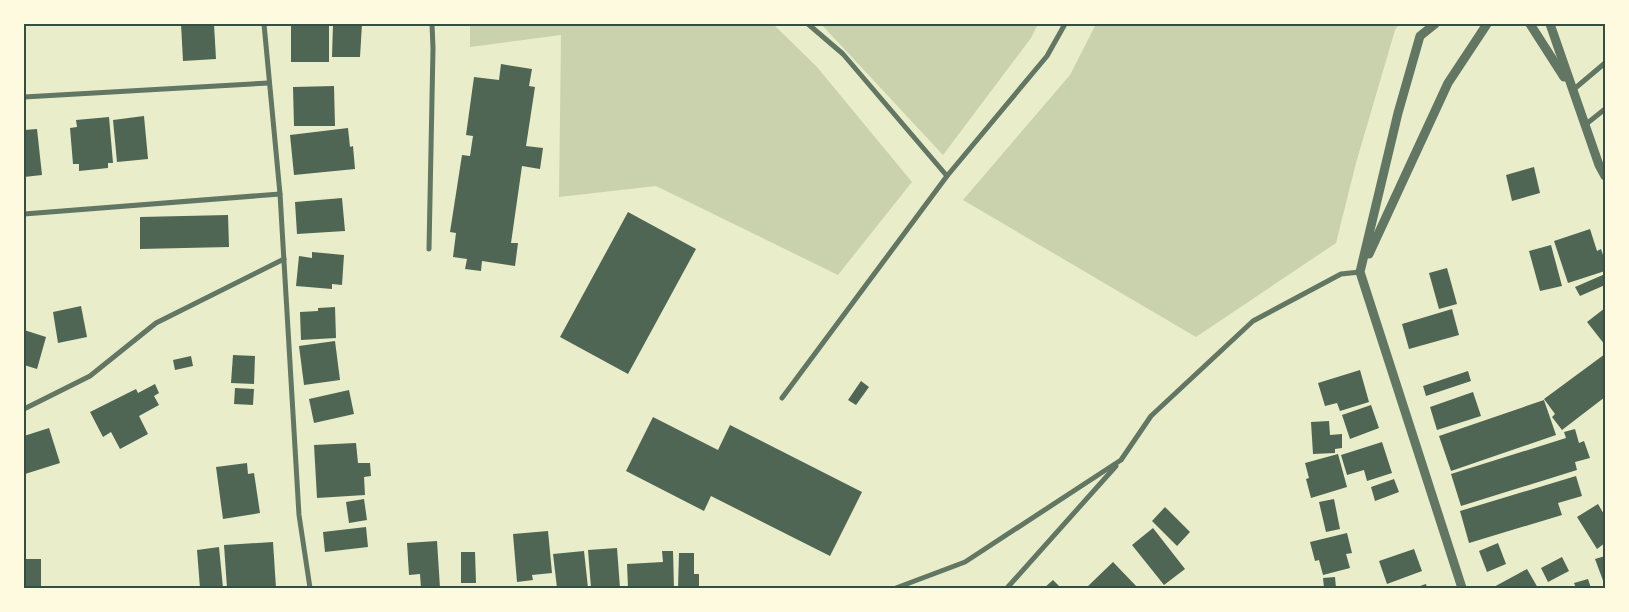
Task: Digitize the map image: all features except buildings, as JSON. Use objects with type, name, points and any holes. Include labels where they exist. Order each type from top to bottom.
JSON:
[{"type":"street","points":[[264,24],[280,194],[299,515],[310,588]]},
{"type":"street","points":[[429,249],[432,24]]},
{"type":"street","points":[[808,24],[843,54],[948,176]]},
{"type":"street","points":[[782,398],[948,176],[1048,56],[1065,24]]},
{"type":"street","points":[[1435,24],[1420,36],[1398,113],[1360,272],[1462,588]]},
{"type":"street","points":[[1360,272],[1448,83],[1487,24]]},
{"type":"street","points":[[1530,24],[1573,90]]},
{"type":"street","points":[[1550,24],[1598,164],[1605,176]]},
{"type":"street","points":[[1573,90],[1605,63]]},
{"type":"street","points":[[24,97],[269,83]]},
{"type":"street","points":[[1585,125],[1605,110]]},
{"type":"street","points":[[24,214],[280,194]]},
{"type":"street","points":[[24,409],[90,376],[156,323],[284,260]]},
{"type":"street","points":[[1007,588],[1121,460],[1151,416],[1253,321],[1341,274],[1360,272]]},
{"type":"street","points":[[896,588],[965,562],[1121,460]]},
{"type":"green space","points":[[470,24],[773,24],[817,67],[912,182],[838,275],[656,186],[559,197],[561,35],[470,47]]},
{"type":"green space","points":[[821,24],[1038,24],[1031,38],[943,155]]},
{"type":"green space","points":[[1096,24],[1399,24],[1395,30],[1356,163],[1336,243],[1196,337],[963,200],[1070,75]]}]
